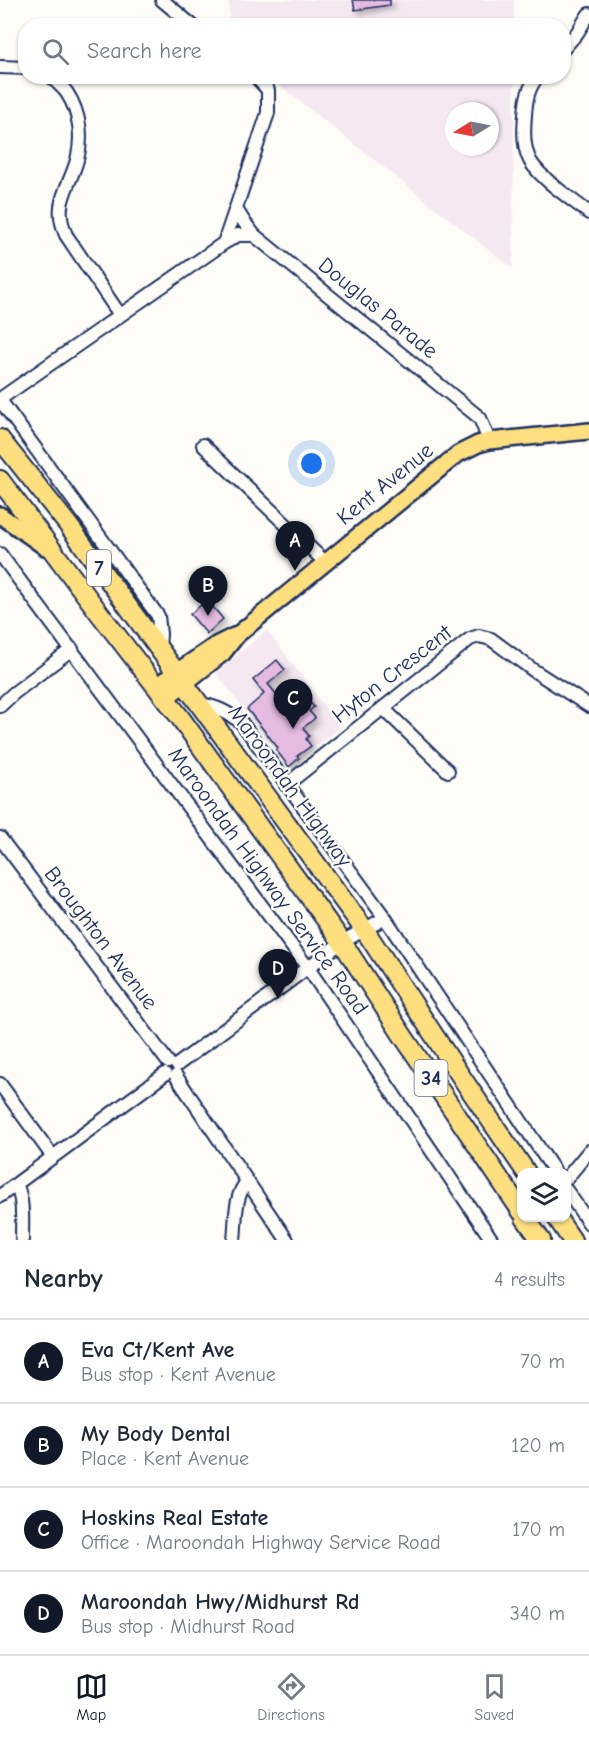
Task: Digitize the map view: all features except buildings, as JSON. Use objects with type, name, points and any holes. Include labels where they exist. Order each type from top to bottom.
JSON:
[{"type":"highway","name":"Maroondah Highway","points":[[0,439],[69,526],[364,929],[523,1168]]},
{"type":"highway","name":"7","points":[[0,480],[161,692]]},
{"type":"highway","name":"34","points":[[161,692],[342,942],[517,1205]]},
{"type":"highway","points":[[528,1222],[541,1240]]},
{"type":"highway","points":[[560,1222],[572,1240]]},
{"type":"main road","name":"Kent Avenue","points":[[161,692],[216,645],[237,635],[458,454],[489,441],[589,430]]},
{"type":"main road","points":[[0,515],[56,556]]},
{"type":"street","points":[[162,0],[183,18]]},
{"type":"street","points":[[571,40],[589,14]]},
{"type":"street","points":[[0,67],[18,68]]},
{"type":"street","points":[[58,84],[66,92],[80,126],[77,161],[63,194],[60,209],[61,224],[120,315]]},
{"type":"street","points":[[224,243],[268,113],[268,90],[262,84]]},
{"type":"street","points":[[532,84],[526,98],[524,128],[528,157],[534,168],[589,213]]},
{"type":"street","name":"Douglas Parade","points":[[236,209],[254,235],[480,418],[489,441]]},
{"type":"street","points":[[159,649],[158,616],[0,399],[224,243],[238,235],[254,235]]},
{"type":"street","points":[[203,445],[325,562]]},
{"type":"street","name":"Maroondah Highway Service Road","points":[[0,554],[308,968],[492,1240]]},
{"type":"street","name":"Hyton Crescent","points":[[286,785],[470,639],[479,636],[490,639],[589,706]]},
{"type":"street","points":[[0,706],[72,649]]},
{"type":"street","points":[[199,704],[212,706],[242,722],[385,918],[552,1168]]},
{"type":"street","points":[[384,709],[448,771]]},
{"type":"street","name":"Broughton Avenue","points":[[0,838],[171,1069],[287,1240]]},
{"type":"street","points":[[0,1196],[342,942],[385,918]]},
{"type":"street","points":[[0,1084],[53,1156]]},
{"type":"street","points":[[571,1174],[589,1151]]},
{"type":"street","points":[[234,1240],[240,1195],[247,1182]]},
{"type":"street","points":[[16,1184],[21,1202],[22,1240]]},
{"type":"street","points":[[571,1196],[589,1223]]},
{"type":"shaded area","points":[[229,0],[514,0],[514,18],[229,18]]},
{"type":"shaded area","points":[[278,84],[514,84],[512,268]]},
{"type":"shaded area","points":[[267,630],[340,727],[289,768],[216,673]]},
{"type":"place","name":"Eva Ct/Kent Ave","points":[[295,571]]},
{"type":"place","name":"My Body Dental","points":[[208,616]]},
{"type":"place","name":"Hoskins Real Estate","points":[[293,729]]},
{"type":"place","name":"Maroondah Hwy/Midhurst Rd","points":[[278,999]]}]
